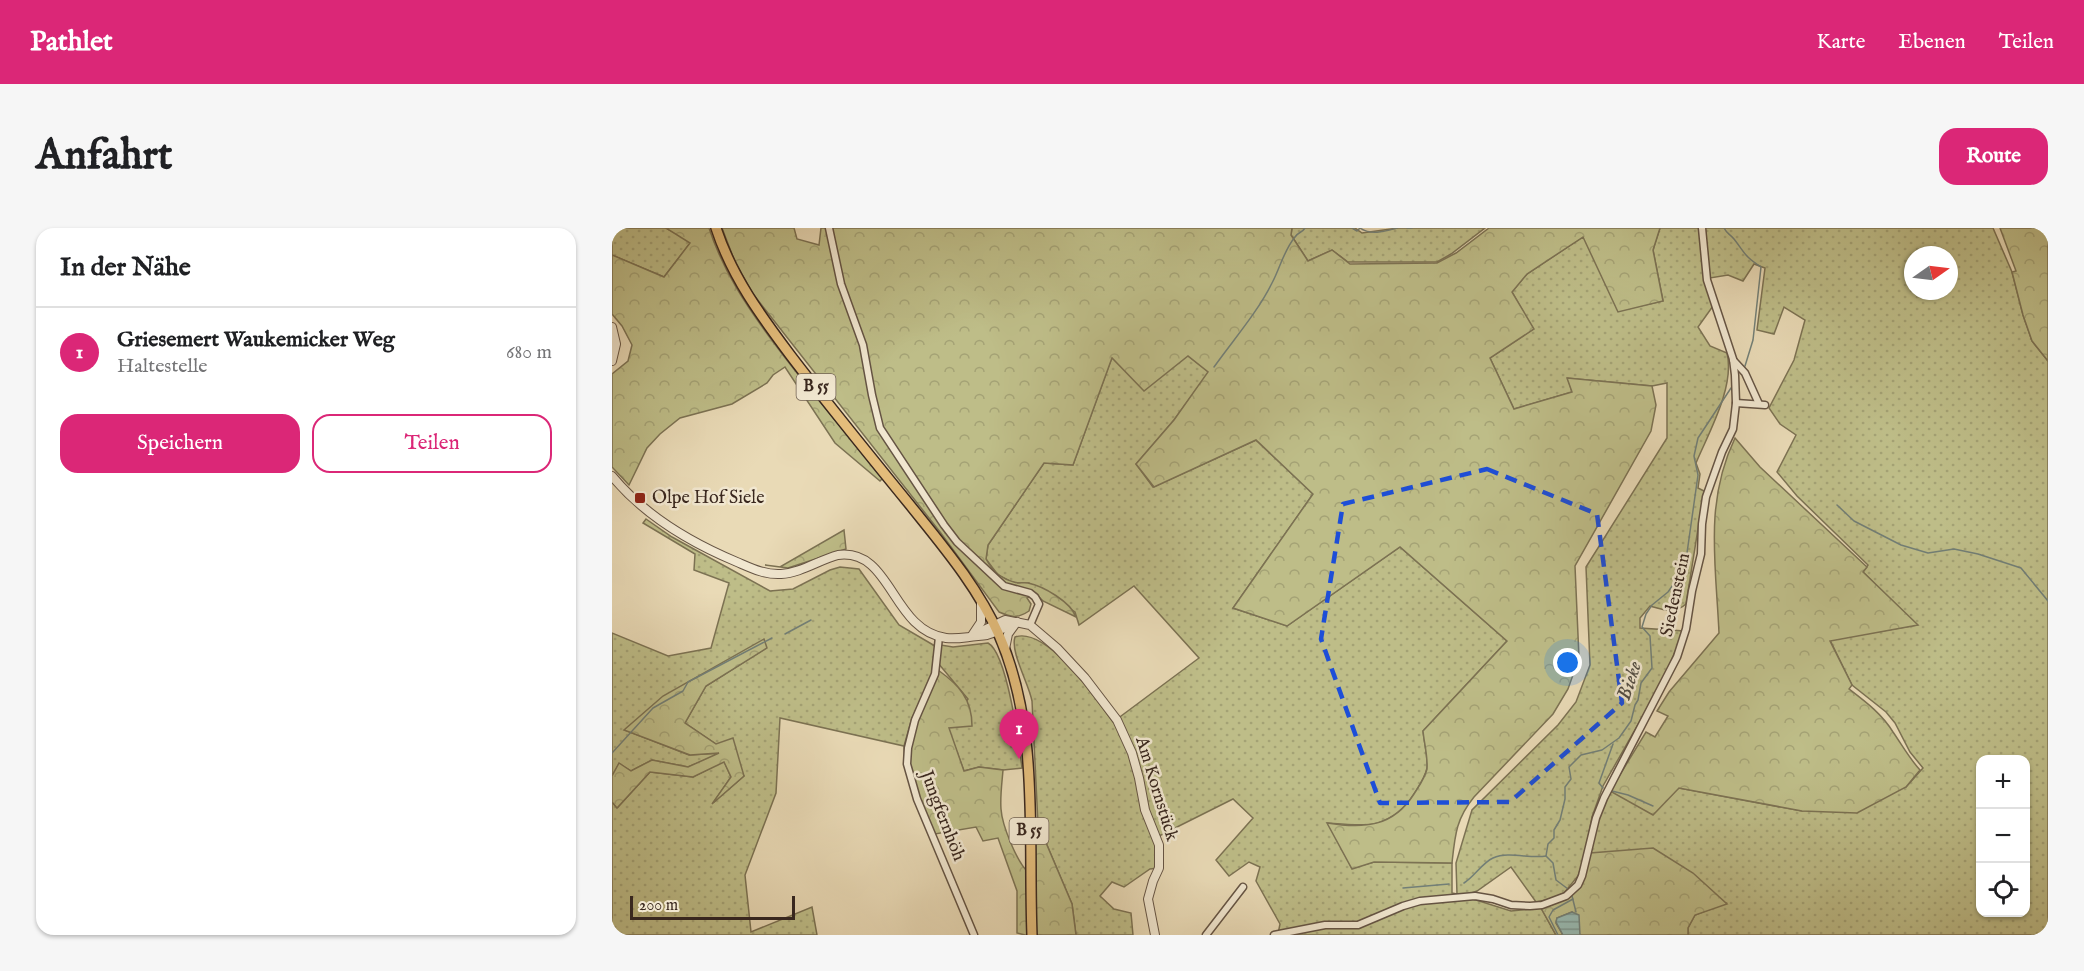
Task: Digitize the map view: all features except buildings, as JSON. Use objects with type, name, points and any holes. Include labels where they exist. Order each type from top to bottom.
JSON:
[{"type":"main road","name":"B 55","points":[[716,228],[730,263],[751,302],[801,369],[934,535],[981,602],[1005,649],[1021,707],[1028,755],[1032,935]]},
{"type":"street","points":[[829,228],[844,293],[863,345],[880,428],[957,542],[1004,586],[1035,597],[1039,604],[1030,625]]},
{"type":"street","name":"Siedenstein","points":[[1274,935],[1324,925],[1358,926],[1420,901],[1475,896],[1511,905],[1542,905],[1566,896],[1578,885],[1588,856],[1596,818],[1604,798],[1664,685],[1685,635],[1701,554],[1706,498],[1722,452],[1733,429],[1736,380],[1733,359],[1707,280],[1702,228]]},
{"type":"street","points":[[612,327],[616,344],[612,361]]},
{"type":"street","points":[[1733,359],[1745,373],[1762,405],[1736,402]]},
{"type":"street","points":[[612,476],[632,498],[671,529],[760,572],[790,573],[838,555],[860,556],[874,566],[911,621],[923,630],[939,637],[954,639],[969,637],[995,627]]},
{"type":"street","points":[[969,637],[981,622],[981,602]]},
{"type":"street","name":"Am Kornstück","points":[[995,627],[1005,620],[1030,625],[1057,648],[1102,699],[1117,720],[1132,753],[1145,810],[1159,846],[1159,868],[1148,899],[1155,935]]},
{"type":"street","points":[[1005,649],[1008,634],[1017,622]]},
{"type":"street","name":"Jungfernhöh","points":[[939,637],[935,674],[912,728],[907,764],[917,798],[974,935]]},
{"type":"street","points":[[1206,935],[1243,887]]},
{"type":"highlighted area","points":[[1487,469],[1597,514],[1622,703],[1510,802],[1380,803],[1321,639],[1343,504]]},
{"type":"green space","points":[[612,228],[666,228],[691,242],[664,277],[612,255]]},
{"type":"green space","points":[[666,228],[709,228],[721,259],[754,316],[800,377],[883,478],[880,481],[835,443],[785,367],[773,375],[767,383],[732,404],[680,418],[647,448],[629,485],[612,467],[612,374],[628,361],[632,345],[622,326],[612,314],[612,255],[664,277],[690,243]]},
{"type":"green space","points":[[722,228],[794,228],[797,239],[819,245],[821,228],[1292,228],[1291,235],[1308,261],[1332,250],[1350,264],[1437,263],[1456,253],[1489,228],[1660,228],[1653,250],[1663,301],[1618,312],[1583,237],[1527,274],[1512,292],[1534,329],[1490,358],[1514,409],[1572,392],[1567,378],[1652,386],[1656,405],[1651,431],[1575,566],[1579,658],[1568,689],[1553,714],[1468,805],[1457,828],[1452,863],[1374,862],[1352,869],[1327,823],[1353,826],[1376,823],[1397,813],[1406,805],[1422,782],[1427,769],[1423,731],[1507,641],[1400,547],[1287,626],[1233,608],[1313,494],[1256,440],[1154,487],[1136,464],[1174,420],[1208,372],[1188,356],[1144,391],[1112,358],[1073,465],[1044,463],[988,545],[986,559],[1005,579],[1034,585],[1056,595],[1069,606],[1076,617],[1043,601],[1035,593],[1027,598],[1031,604],[1029,611],[1017,616],[1007,615],[999,612],[940,532],[753,294],[735,262]]},
{"type":"green space","points":[[1292,228],[1355,228],[1362,233],[1398,228],[1485,228],[1437,262],[1348,262],[1332,250],[1308,261],[1291,235]]},
{"type":"green space","points":[[1660,228],[1700,228],[1713,306],[1698,327],[1710,346],[1727,353],[1728,366],[1724,395],[1696,463],[1700,474],[1698,488],[1704,491],[1686,604],[1673,610],[1650,606],[1640,618],[1640,628],[1684,631],[1661,684],[1603,786],[1592,817],[1584,859],[1578,876],[1564,893],[1536,902],[1511,867],[1477,891],[1463,896],[1511,911],[1541,908],[1556,935],[1276,935],[1280,924],[1256,881],[1260,867],[1249,862],[1229,876],[1216,860],[1253,818],[1233,799],[1157,837],[1159,868],[1150,869],[1124,887],[1112,882],[1100,896],[1114,909],[1131,913],[1133,935],[1076,935],[1072,904],[1038,824],[1032,701],[1017,659],[1015,637],[1028,637],[1041,642],[1056,653],[1083,682],[1113,722],[1199,658],[1134,586],[1079,625],[1075,612],[1029,583],[1014,583],[998,575],[986,559],[988,545],[1044,463],[1073,465],[1112,357],[1188,356],[1209,372],[1174,420],[1136,464],[1153,487],[1256,440],[1313,494],[1233,608],[1287,626],[1400,547],[1507,641],[1423,731],[1427,768],[1422,782],[1405,806],[1387,820],[1377,823],[1354,825],[1328,823],[1352,868],[1374,862],[1452,863],[1452,893],[1457,894],[1456,863],[1472,810],[1558,725],[1576,702],[1590,665],[1586,567],[1667,438],[1667,383],[1652,386],[1568,378],[1572,392],[1514,409],[1490,358],[1533,329],[1512,292],[1527,274],[1584,236],[1618,311],[1663,301],[1653,250]]},
{"type":"green space","points":[[1705,228],[1993,228],[2012,272],[2032,341],[2048,361],[2048,935],[1688,935],[1688,928],[1695,915],[1726,903],[1590,853],[1597,819],[1610,791],[1679,788],[1802,811],[1906,787],[1923,768],[1910,752],[1895,723],[1886,712],[1852,685],[1830,640],[1917,625],[1863,572],[1868,565],[1797,496],[1777,472],[1796,435],[1780,424],[1769,408],[1794,360],[1805,320],[1784,307],[1774,334],[1757,330],[1765,268],[1754,264],[1743,281],[1728,275],[1710,278]]},
{"type":"green space","points":[[2000,228],[2048,228],[2048,361],[2032,341],[2012,272],[2016,271]]},
{"type":"green space","points":[[1735,438],[1760,467],[1867,567],[1863,572],[1918,625],[1830,641],[1852,685],[1849,689],[1884,720],[1920,770],[1906,787],[1857,813],[1802,811],[1679,788],[1653,815],[1610,791],[1646,732],[1655,737],[1668,716],[1657,711],[1669,692],[1719,633],[1714,534],[1719,486],[1725,462]]},
{"type":"green space","points":[[646,519],[672,537],[770,591],[793,589],[840,567],[859,569],[899,625],[935,646],[931,680],[912,718],[904,746],[780,718],[776,793],[745,875],[751,932],[812,907],[817,935],[612,935],[612,802],[618,807],[650,772],[693,777],[724,761],[731,777],[714,802],[744,776],[716,744],[685,723],[706,686],[766,648],[625,730],[689,755],[722,753],[688,767],[652,760],[631,771],[619,764],[612,776],[612,633],[668,656],[711,648],[729,583],[694,570],[695,554],[643,523]]},
{"type":"green space","points":[[844,530],[846,549],[788,568],[780,567]]},
{"type":"green space","points":[[764,639],[767,648],[706,686],[685,723],[716,744],[733,738],[744,776],[712,804],[731,777],[724,762],[693,777],[650,772],[617,808],[612,802],[612,776],[619,763],[631,771],[652,760],[688,767],[719,753],[690,755],[624,730],[663,696]]},
{"type":"green space","points":[[988,643],[995,650],[1006,681],[1022,768],[1003,770],[979,767],[964,771],[948,728],[968,699],[938,663],[941,645],[953,647]]},
{"type":"green space","points":[[938,670],[958,687],[970,708],[972,726],[949,728],[964,771],[979,767],[1003,770],[1001,809],[1011,843],[1029,873],[1029,813],[1038,824],[1072,904],[1076,935],[1017,933],[1017,891],[998,838],[983,841],[976,827],[929,835],[909,780],[904,746],[910,747],[918,719]]},
{"type":"green space","points":[[1653,848],[1693,873],[1727,904],[1695,915],[1688,928],[1688,935],[1580,935],[1579,922],[1572,912],[1557,918],[1556,923],[1563,935],[1556,935],[1541,908],[1561,901],[1569,895],[1579,882],[1590,853]]},
{"type":"water","points":[[1572,912],[1579,915],[1580,935],[1563,935],[1556,922],[1557,918]]},
{"type":"waterway","points":[[1214,367],[1259,305],[1296,235],[1305,228]]},
{"type":"waterway","points":[[1352,228],[1357,231],[1360,228],[1374,232],[1397,228]]},
{"type":"waterway","points":[[1407,228],[1412,228]]},
{"type":"waterway","name":"Bieke","points":[[1724,228],[1748,257],[1761,267],[1753,340],[1745,366]]},
{"type":"waterway","name":"Bieke","points":[[1568,889],[1556,880],[1553,863],[1546,856],[1548,844],[1554,838],[1554,830],[1560,820],[1565,787],[1571,779],[1569,767],[1581,755],[1602,750],[1619,738],[1631,721],[1641,683],[1652,668],[1650,636],[1642,627],[1646,614],[1652,605],[1668,592],[1680,575],[1686,560],[1698,475],[1694,456],[1698,438],[1731,388]]},
{"type":"waterway","points":[[1837,505],[1854,521],[1901,545],[1928,553],[1954,549],[2021,568],[2048,601]]},
{"type":"waterway","points":[[785,634],[811,620]]},
{"type":"waterway","points":[[612,753],[653,708],[683,691],[688,682],[772,638]]},
{"type":"waterway","points":[[1603,788],[1599,783],[1613,744]]},
{"type":"waterway","points":[[1612,791],[1653,806]]},
{"type":"waterway","points":[[1464,883],[1485,863],[1499,856],[1546,856]]},
{"type":"waterway","points":[[1403,888],[1449,884]]},
{"type":"waterway","name":"Bieke","points":[[1572,896],[1576,912]]},
{"type":"waterway","name":"Bieke","points":[[1558,935],[1549,917],[1553,910],[1573,899]]},
{"type":"place","name":"Olpe Hof Siele","points":[[640,498]]},
{"type":"place","name":"Griesemert Waukemicker Weg","points":[[1019,759]]}]
